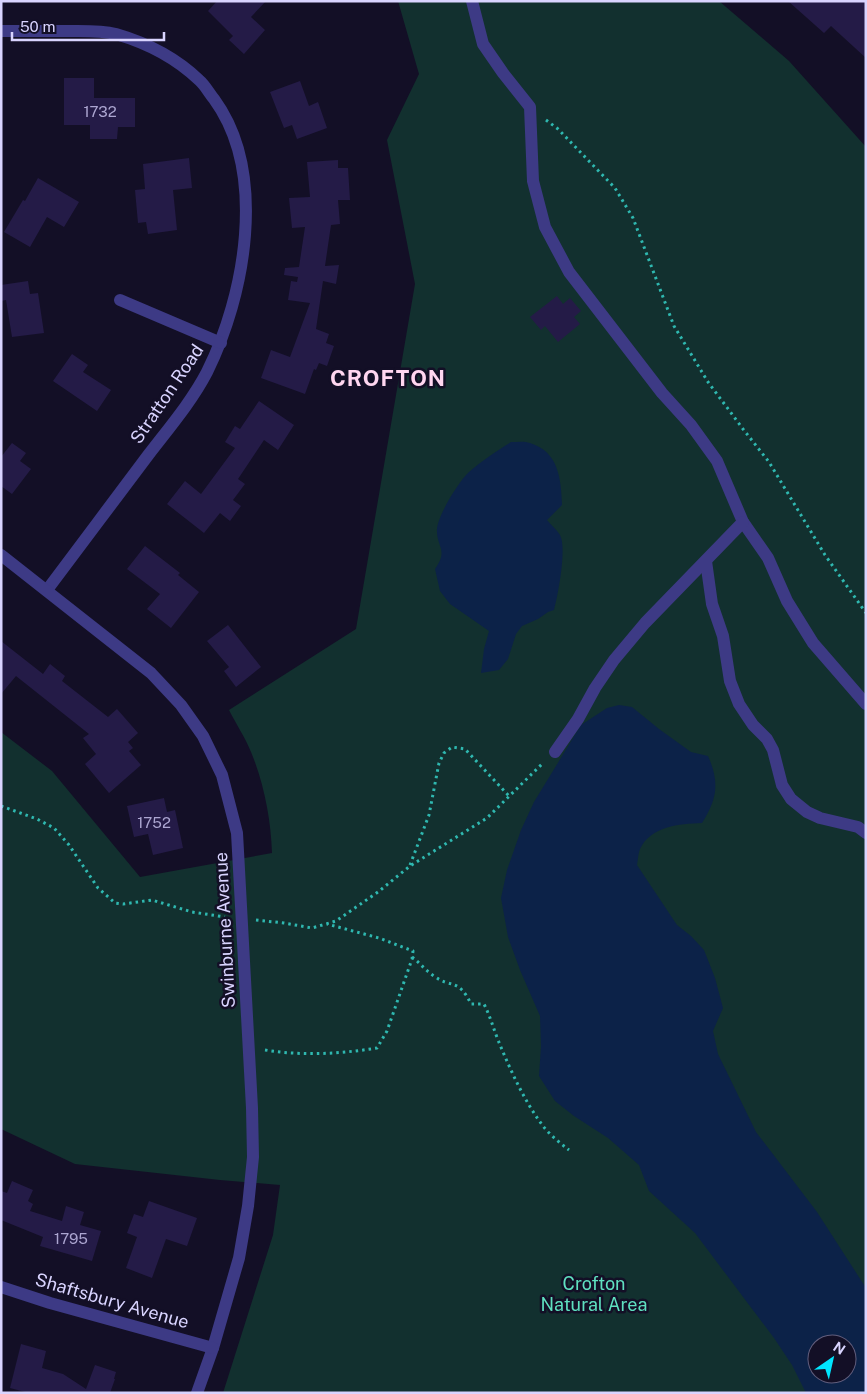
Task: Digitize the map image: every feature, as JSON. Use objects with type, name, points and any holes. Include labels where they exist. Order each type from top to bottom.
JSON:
[{"type":"street","points":[[472,1],[483,44],[530,107],[533,181],[545,227],[569,272],[662,393],[691,425],[717,461],[743,522],[768,558],[787,601],[813,643],[866,704]]},
{"type":"street","name":"Stratton Road","points":[[1,31],[83,31],[114,34],[141,42],[171,58],[200,81],[221,109],[237,145],[246,193],[244,252],[234,299],[221,343],[205,375],[183,408],[47,590]]},
{"type":"street","points":[[120,300],[221,343]]},
{"type":"street","points":[[555,752],[578,719],[595,688],[614,660],[645,623],[743,522]]},
{"type":"street","name":"Swinburne Avenue","points":[[1,555],[152,673],[181,705],[202,736],[222,775],[237,833],[254,1157],[239,1258],[213,1348],[197,1393]]},
{"type":"street","points":[[706,561],[712,604],[723,636],[730,681],[739,704],[753,725],[767,739],[773,750],[782,785],[792,799],[807,812],[820,818],[858,827],[866,833]]},
{"type":"street","name":"Shaftsbury Avenue","points":[[1,1288],[213,1348]]},
{"type":"path","points":[[530,107],[558,129],[615,188],[633,218],[674,326],[708,382],[769,462],[825,555],[866,612]]},
{"type":"path","points":[[410,866],[429,815],[439,763],[444,753],[452,747],[465,749],[509,796]]},
{"type":"path","points":[[1,806],[37,819],[54,828],[98,888],[115,903],[123,904],[152,900],[192,912],[312,928],[336,922],[410,866],[487,818],[532,773]]},
{"type":"path","points":[[249,1048],[281,1053],[315,1054],[377,1048],[387,1031],[413,950],[379,938],[327,924]]},
{"type":"path","points":[[412,957],[436,978],[457,985],[466,993],[471,1004],[484,1004],[492,1018],[506,1057],[529,1103],[543,1126],[568,1150]]},
{"type":"green space","name":"Crofton Natural Area","points":[[398,1],[719,1],[789,61],[866,147],[866,1393],[223,1393],[273,1235],[280,1185],[75,1164],[1,1129],[1,732],[52,771],[140,877],[272,853],[268,815],[260,776],[249,746],[229,710],[356,629],[415,284],[387,140],[419,74]]},
{"type":"water","points":[[511,442],[528,442],[540,447],[553,460],[561,486],[562,505],[547,520],[559,533],[562,541],[561,572],[554,610],[522,626],[516,634],[508,659],[499,670],[481,673],[484,649],[489,631],[450,604],[440,591],[435,569],[442,552],[437,529],[445,507],[465,476],[484,460]]},
{"type":"water","points":[[619,705],[632,707],[691,752],[708,756],[714,774],[715,791],[711,806],[702,823],[666,828],[651,835],[640,849],[637,865],[677,925],[704,950],[715,978],[723,1008],[713,1031],[718,1054],[756,1132],[817,1212],[866,1288],[866,1393],[806,1393],[792,1365],[774,1338],[695,1233],[649,1191],[639,1165],[608,1138],[555,1101],[539,1076],[540,1016],[508,937],[501,898],[507,870],[521,830],[534,802],[581,725],[607,708]]},
{"type":"building","points":[[217,1],[266,1],[251,17],[265,30],[244,54],[229,40],[233,36],[208,11]]},
{"type":"building","points":[[788,1],[866,1],[866,58],[831,26],[824,33]]},
{"type":"building","points":[[64,78],[94,78],[94,98],[135,98],[135,127],[118,127],[117,139],[90,139],[90,125],[64,125]]},
{"type":"building","points":[[300,81],[309,106],[318,102],[327,128],[297,139],[292,125],[284,128],[270,92]]},
{"type":"building","points":[[189,158],[192,188],[173,190],[177,230],[148,234],[146,222],[138,223],[135,190],[145,189],[143,164]]},
{"type":"building","points":[[338,160],[338,168],[348,168],[350,200],[338,200],[340,224],[331,225],[325,266],[339,265],[336,284],[323,281],[316,329],[329,334],[326,343],[334,346],[327,366],[319,363],[316,370],[314,369],[305,394],[261,378],[271,350],[290,357],[310,303],[288,300],[291,281],[297,282],[298,277],[284,275],[285,268],[299,267],[305,227],[292,228],[289,198],[310,197],[307,162]]},
{"type":"building","points":[[38,178],[79,202],[64,227],[47,217],[30,247],[4,232]]},
{"type":"building","points":[[28,281],[30,294],[38,293],[44,333],[12,337],[6,300],[1,301],[1,285]]},
{"type":"building","points":[[557,296],[563,304],[570,298],[581,311],[574,317],[580,324],[558,342],[545,326],[541,330],[530,317]]},
{"type":"building","points":[[72,354],[88,365],[83,372],[111,390],[97,411],[53,381]]},
{"type":"building","points":[[259,401],[294,425],[278,450],[264,440],[238,479],[245,484],[233,500],[241,506],[230,521],[220,513],[204,533],[167,504],[185,481],[201,494],[235,448],[225,442],[235,426],[240,429]]},
{"type":"building","points":[[12,443],[26,453],[20,461],[31,469],[12,494],[1,486],[1,457]]},
{"type":"building","points":[[145,546],[180,573],[178,575],[199,592],[171,628],[147,609],[160,594],[127,569]]},
{"type":"building","points":[[228,625],[261,667],[236,687],[224,671],[229,667],[207,641]]},
{"type":"building","points":[[1,641],[43,674],[50,664],[65,676],[62,681],[108,717],[117,709],[138,733],[128,742],[133,748],[129,751],[141,765],[109,793],[85,764],[96,754],[83,738],[89,734],[16,676],[1,694]]},
{"type":"building","points":[[164,798],[167,812],[175,810],[183,848],[153,855],[148,834],[134,837],[127,806]]},
{"type":"building","points":[[12,1181],[33,1190],[28,1201],[33,1204],[30,1211],[62,1221],[66,1206],[84,1212],[80,1225],[101,1231],[92,1261],[40,1246],[43,1237],[1,1220],[1,1191],[7,1193]]},
{"type":"building","points":[[149,1201],[197,1218],[187,1246],[166,1239],[152,1278],[126,1268],[137,1237],[127,1233],[134,1214],[143,1217]]},
{"type":"building","points":[[21,1344],[46,1351],[42,1368],[63,1374],[86,1389],[95,1365],[116,1372],[110,1393],[29,1393],[10,1388]]},
{"type":"district","name":"CROFTON","points":[[388,378]]}]
